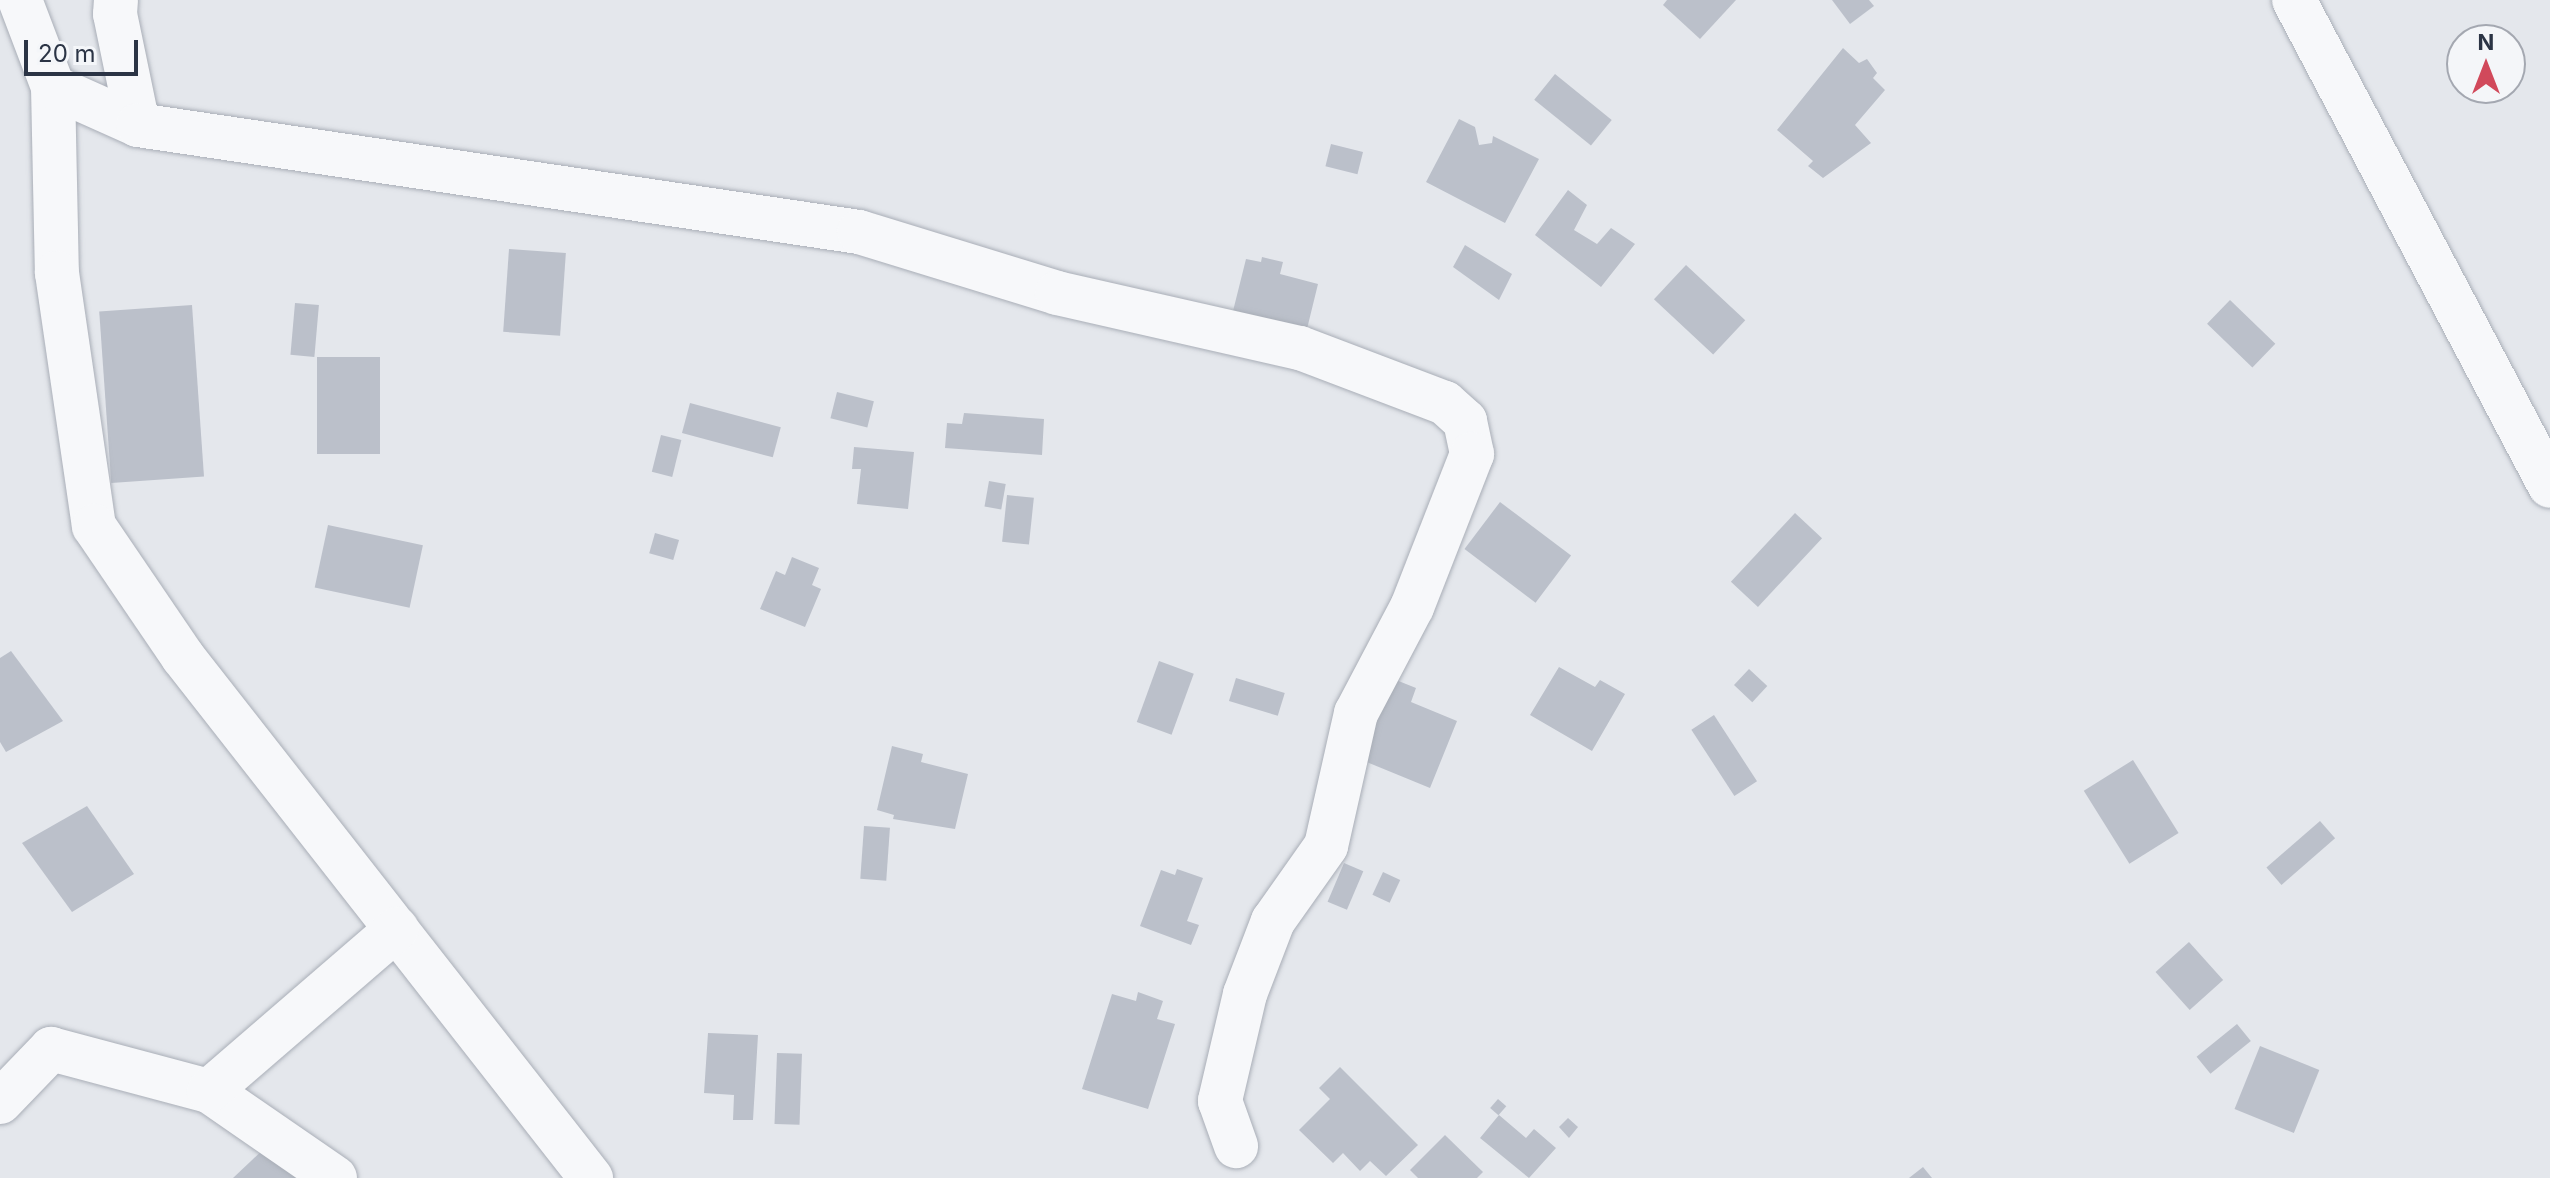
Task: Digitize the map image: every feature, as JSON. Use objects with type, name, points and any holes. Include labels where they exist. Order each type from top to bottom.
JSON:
[{"type":"street","points":[[20,0],[53,87],[57,273],[94,526],[183,657],[591,1178]]},
{"type":"street","points":[[116,0],[115,14],[138,125]]},
{"type":"street","points":[[2294,0],[2550,486]]},
{"type":"street","points":[[53,87],[138,125],[859,232],[1057,293],[1300,348],[1445,403],[1465,421],[1472,454],[1412,607],[1356,713],[1326,846],[1273,921],[1245,994],[1220,1101],[1236,1146]]},
{"type":"street","points":[[209,1091],[397,929]]},
{"type":"street","points":[[0,1102],[51,1049],[209,1091],[335,1178]]},
{"type":"building","points":[[1667,0],[1736,0],[1700,39],[1663,5]]},
{"type":"building","points":[[1832,0],[1869,0],[1874,6],[1850,24]]},
{"type":"building","points":[[1843,48],[1859,63],[1867,59],[1877,73],[1873,78],[1885,90],[1855,125],[1871,143],[1823,178],[1808,166],[1813,161],[1777,130]]},
{"type":"building","points":[[1555,74],[1612,120],[1591,146],[1534,100]]},
{"type":"building","points":[[1459,119],[1475,127],[1479,145],[1492,143],[1493,136],[1539,159],[1505,223],[1426,182]]},
{"type":"building","points":[[1331,144],[1363,152],[1357,174],[1325,166]]},
{"type":"building","points":[[1568,190],[1587,205],[1574,230],[1597,244],[1611,228],[1635,244],[1601,287],[1535,235]]},
{"type":"building","points":[[1465,245],[1512,274],[1499,300],[1453,267]]},
{"type":"building","points":[[509,249],[566,253],[560,336],[503,332]]},
{"type":"building","points":[[1262,257],[1283,262],[1280,274],[1318,284],[1306,333],[1232,315],[1246,259],[1261,262]]},
{"type":"building","points":[[1686,265],[1745,320],[1713,355],[1654,299]]},
{"type":"building","points":[[2230,300],[2275,344],[2252,368],[2207,324]]},
{"type":"building","points":[[295,303],[319,305],[314,357],[290,355]]},
{"type":"building","points":[[192,305],[204,477],[111,483],[99,311]]},
{"type":"building","points":[[317,357],[380,357],[380,454],[317,454]]},
{"type":"building","points":[[837,392],[874,401],[867,427],[830,418]]},
{"type":"building","points":[[690,403],[781,427],[773,457],[682,433]]},
{"type":"building","points":[[964,413],[1044,419],[1042,455],[945,448],[947,423],[962,424]]},
{"type":"building","points":[[661,435],[681,440],[672,477],[652,472]]},
{"type":"building","points":[[854,447],[914,452],[908,509],[857,504],[861,469],[852,469]]},
{"type":"building","points":[[989,481],[1006,484],[1001,510],[984,507]]},
{"type":"building","points":[[1007,495],[1034,498],[1029,545],[1002,542]]},
{"type":"building","points":[[1500,502],[1571,556],[1536,603],[1464,549]]},
{"type":"building","points":[[1795,513],[1822,538],[1758,607],[1731,582]]},
{"type":"building","points":[[328,525],[423,545],[410,608],[315,588]]},
{"type":"building","points":[[655,533],[679,540],[673,560],[649,553]]},
{"type":"building","points":[[792,557],[819,568],[812,585],[821,589],[805,627],[760,609],[776,571],[785,575]]},
{"type":"building","points":[[11,651],[63,721],[6,752],[0,742],[0,658]]},
{"type":"building","points":[[1159,661],[1194,674],[1172,735],[1137,722]]},
{"type":"building","points":[[1559,667],[1595,687],[1600,680],[1625,694],[1592,751],[1530,715]]},
{"type":"building","points":[[1749,669],[1767,686],[1752,702],[1734,685]]},
{"type":"building","points":[[1236,678],[1285,693],[1278,716],[1229,701]]},
{"type":"building","points":[[1391,678],[1416,688],[1411,702],[1457,721],[1430,788],[1352,756]]},
{"type":"building","points":[[1714,715],[1757,781],[1734,796],[1691,730]]},
{"type":"building","points":[[892,746],[923,754],[921,762],[968,774],[955,829],[893,819],[894,815],[877,810]]},
{"type":"building","points":[[2133,760],[2179,833],[2129,864],[2084,791]]},
{"type":"building","points":[[87,806],[134,874],[72,912],[22,843]]},
{"type":"building","points":[[2320,821],[2335,838],[2282,885],[2266,868]]},
{"type":"building","points":[[864,826],[890,828],[886,881],[860,879]]},
{"type":"building","points":[[1344,863],[1363,871],[1347,910],[1328,902]]},
{"type":"building","points":[[1177,869],[1203,878],[1187,921],[1199,925],[1191,945],[1140,926],[1161,870],[1175,875]]},
{"type":"building","points":[[1383,872],[1400,880],[1390,903],[1372,895]]},
{"type":"building","points":[[2189,942],[2223,980],[2190,1010],[2156,972]]},
{"type":"building","points":[[1138,992],[1163,1001],[1157,1019],[1175,1024],[1148,1109],[1082,1089],[1112,994],[1136,1001]]},
{"type":"building","points":[[2237,1024],[2251,1041],[2210,1074],[2197,1057]]},
{"type":"building","points":[[708,1033],[758,1035],[753,1120],[733,1120],[734,1095],[704,1093]]},
{"type":"building","points":[[2260,1046],[2319,1070],[2294,1133],[2235,1109]]},
{"type":"building","points":[[777,1053],[802,1054],[800,1125],[775,1124]]},
{"type":"building","points":[[1340,1067],[1418,1145],[1386,1176],[1370,1161],[1360,1171],[1343,1153],[1333,1163],[1299,1130],[1330,1099],[1319,1088]]},
{"type":"building","points":[[1498,1099],[1506,1106],[1498,1115],[1490,1108]]},
{"type":"building","points":[[1499,1115],[1526,1138],[1534,1129],[1556,1148],[1529,1178],[1480,1138]]},
{"type":"building","points":[[1568,1118],[1578,1127],[1569,1138],[1559,1127]]},
{"type":"building","points":[[1445,1135],[1483,1172],[1477,1178],[1418,1178],[1410,1170]]},
{"type":"building","points":[[267,1146],[310,1178],[233,1178]]},
{"type":"building","points":[[1923,1167],[1932,1178],[1909,1178]]}]
